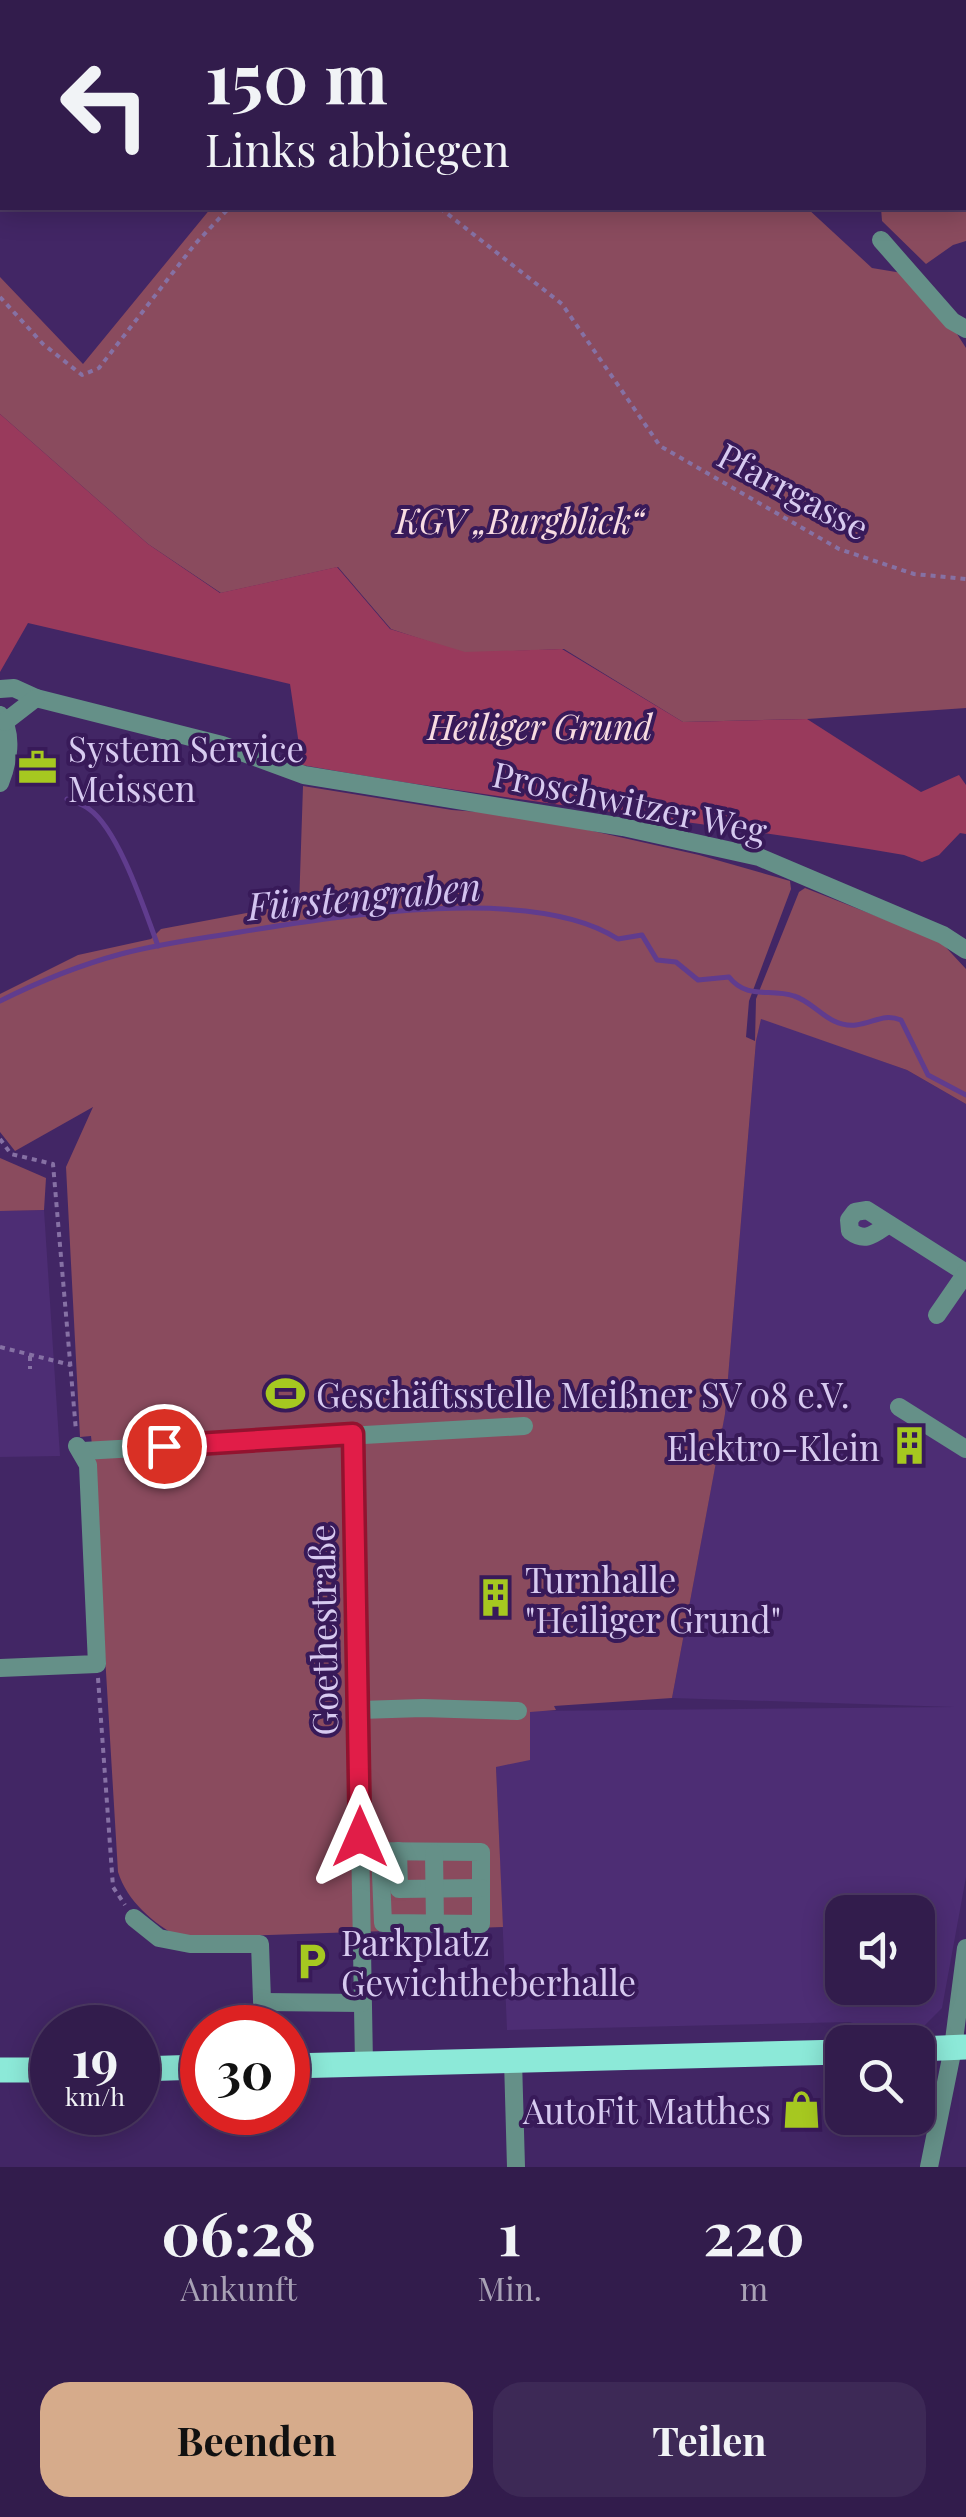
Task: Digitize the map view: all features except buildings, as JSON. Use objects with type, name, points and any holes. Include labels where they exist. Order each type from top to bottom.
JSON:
[{"type":"main road","points":[[310,2065],[825,2052]]},
{"type":"main road","points":[[0,2070],[30,2070]]},
{"type":"street","points":[[882,240],[952,321],[966,328]]},
{"type":"street","name":"Proschwitzer Weg","points":[[0,689],[14,688],[36,698],[222,745],[304,775],[623,827],[758,857],[942,935],[966,950]]},
{"type":"street","points":[[0,783],[8,752],[3,718],[36,698]]},
{"type":"street","points":[[889,1224],[966,1273],[938,1315]]},
{"type":"street","points":[[899,1407],[966,1449]]},
{"type":"street","points":[[0,1668],[97,1664],[88,1465],[80,1448],[524,1426]]},
{"type":"street","name":"Goethestraße","points":[[353,1434],[364,2064]]},
{"type":"street","points":[[360,1710],[518,1711]]},
{"type":"street","points":[[360,1851],[389,1851],[434,1852],[481,1852],[481,1924],[383,1924],[389,1851]]},
{"type":"street","points":[[389,1851],[399,1888],[398,1924]]},
{"type":"street","points":[[434,1852],[434,1924]]},
{"type":"street","points":[[399,1888],[481,1888]]},
{"type":"street","points":[[134,1918],[158,1938],[190,1944],[260,1944],[262,2005]]},
{"type":"street","points":[[929,2167],[959,2047],[966,1948]]},
{"type":"street","points":[[262,2002],[362,2003]]},
{"type":"street","points":[[513,2060],[516,2167]]},
{"type":"path","points":[[0,296],[42,344],[82,375],[98,368],[195,244],[227,210]]},
{"type":"path","name":"Pfarrgasse","points":[[443,210],[562,304],[660,446],[840,549],[914,574],[966,579]]},
{"type":"path","points":[[0,1139],[12,1154],[53,1164],[80,1448]]},
{"type":"path","points":[[0,1348],[70,1365]]},
{"type":"path","points":[[30,1356],[30,1369]]},
{"type":"path","points":[[97,1664],[113,1887],[134,1918]]},
{"type":"shaded area","points":[[761,1018],[907,1070],[966,1104],[966,1877],[942,2008],[925,2025],[850,2022],[507,2030],[496,1766],[529,1759],[530,1711],[954,1707],[672,1698],[725,1413]]},
{"type":"shaded area","points":[[44,1210],[60,1456],[0,1457],[0,1211]]},
{"type":"green space","name":"KGV „Burgblick“","points":[[209,210],[809,210],[872,268],[920,276],[966,348],[966,708],[807,719],[683,722],[564,649],[463,653],[391,629],[338,567],[221,593],[148,544],[0,414],[0,277],[83,364]]},
{"type":"green space","points":[[881,210],[966,210],[966,241],[953,245],[926,264],[882,221]]},
{"type":"green space","name":"Heiliger Grund","points":[[0,414],[148,544],[220,593],[337,567],[390,629],[465,652],[562,649],[683,722],[807,719],[921,792],[959,775],[966,785],[966,834],[960,833],[939,855],[922,862],[904,855],[829,843],[302,765],[290,684],[28,623],[0,672]]},
{"type":"green space","points":[[303,786],[452,810],[522,815],[699,855],[790,881],[791,889],[749,1001],[746,1037],[755,1041],[756,999],[799,892],[805,888],[940,941],[966,969],[966,1104],[907,1070],[761,1019],[725,1414],[672,1698],[554,1706],[556,1710],[530,1712],[530,1760],[496,1767],[503,1927],[180,1938],[142,1910],[118,1872],[93,1455],[91,1436],[80,1437],[66,1167],[93,1107],[15,1151],[0,1132],[0,994],[78,955],[151,939],[161,929],[279,907],[299,907]]},
{"type":"green space","points":[[0,1158],[46,1178],[44,1210],[0,1211]]},
{"type":"waterway","points":[[67,799],[89,809],[111,834],[158,946]]},
{"type":"waterway","name":"Fürstengraben","points":[[0,1001],[90,963],[178,942],[376,913],[485,908],[536,912],[581,922],[618,939],[642,935],[657,960],[676,962],[698,980],[729,977],[743,989],[794,996],[837,1023],[901,1020],[928,1075],[966,1095]]},
{"type":"place","name":"System Service Meissen","points":[[38,767]]},
{"type":"place","name":"Geschäftsstelle Meißner SV 08 e.V.","points":[[286,1393]]},
{"type":"place","name":"Elektro-Klein","points":[[910,1446]]},
{"type":"place","name":"Turnhalle \"Heiliger Grund\"","points":[[495,1598]]},
{"type":"place","name":"Parkplatz Gewichtheberhalle","points":[[311,1961]]},
{"type":"place","name":"AutoFit Matthes","points":[[801,2109]]},
{"type":"route","points":[[164,1446],[353,1434],[360,1837]]}]
